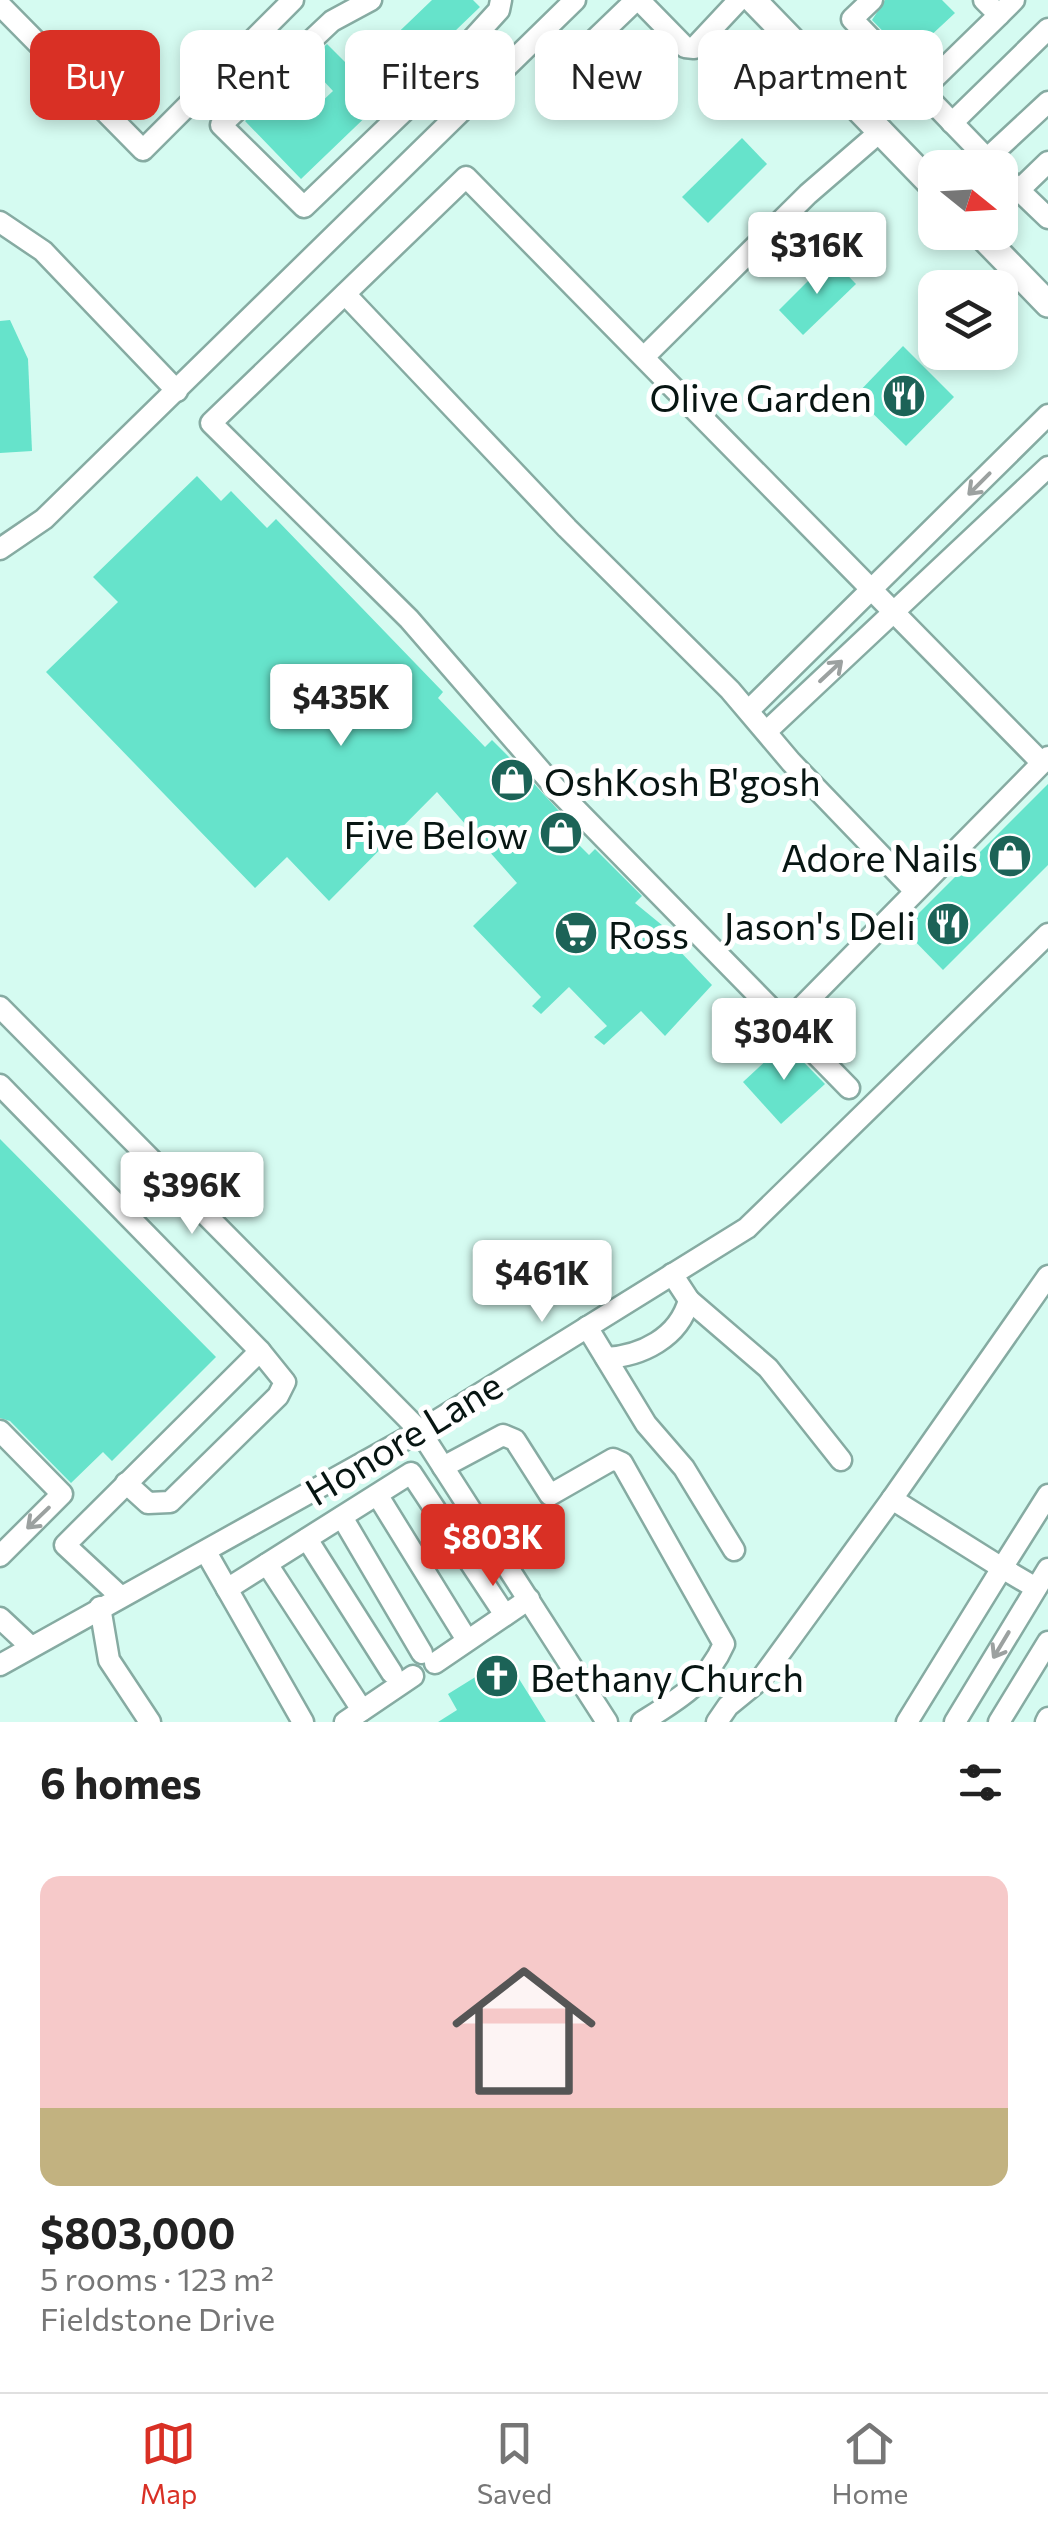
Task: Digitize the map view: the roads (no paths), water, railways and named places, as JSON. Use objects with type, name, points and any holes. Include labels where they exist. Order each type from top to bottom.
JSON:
[{"type":"main road","points":[[754,0],[918,169]]},
{"type":"main road","points":[[996,250],[1048,304]]},
{"type":"street","points":[[0,4],[143,150],[293,0]]},
{"type":"street","points":[[372,0],[332,21],[221,126],[304,207],[426,89],[500,10],[501,0]]},
{"type":"street","points":[[0,549],[44,519],[575,0]]},
{"type":"street","points":[[606,30],[638,0],[685,48],[694,48],[739,0]]},
{"type":"street","points":[[862,30],[852,20],[872,0]]},
{"type":"street","points":[[943,68],[999,5]]},
{"type":"street","points":[[952,122],[1048,29]]},
{"type":"street","points":[[1004,150],[1048,102]]},
{"type":"street","points":[[943,113],[976,150]]},
{"type":"street","points":[[645,356],[808,194],[882,130]]},
{"type":"street","points":[[1048,162],[1019,190],[1048,218]]},
{"type":"street","points":[[786,1023],[1045,760],[466,177],[212,423],[409,619],[560,793],[849,1088]]},
{"type":"street","points":[[0,222],[54,261],[177,391]]},
{"type":"street","points":[[345,294],[749,710],[790,762],[914,890]]},
{"type":"street","points":[[749,710],[1048,415]]},
{"type":"street","points":[[768,730],[1048,467]]},
{"type":"street","name":"Honore Lane","points":[[0,1665],[420,1430],[747,1228],[1048,934]]},
{"type":"street","points":[[0,1007],[420,1430],[606,1722]]},
{"type":"street","points":[[0,1085],[260,1351],[285,1382],[278,1396],[170,1502],[148,1502],[126,1484]]},
{"type":"street","points":[[672,1274],[689,1300],[768,1368],[841,1460]]},
{"type":"street","points":[[717,1722],[728,1706],[761,1679],[1048,1276]]},
{"type":"street","points":[[606,1358],[644,1352],[686,1312],[689,1300]]},
{"type":"street","points":[[587,1327],[646,1424],[684,1468],[734,1550]]},
{"type":"street","points":[[120,1596],[65,1545],[260,1351]]},
{"type":"street","points":[[0,1431],[62,1494],[0,1556]]},
{"type":"street","points":[[443,1467],[503,1435],[515,1440],[550,1495],[613,1459],[622,1463],[724,1644],[715,1664],[695,1688],[642,1722]]},
{"type":"street","points":[[227,1589],[411,1473],[504,1615]]},
{"type":"street","points":[[907,1722],[1048,1494]]},
{"type":"street","points":[[378,1496],[467,1640]]},
{"type":"street","points":[[892,1499],[1036,1588]]},
{"type":"street","points":[[342,1517],[434,1657]]},
{"type":"street","points":[[307,1539],[401,1678]]},
{"type":"street","points":[[206,1552],[303,1722]]},
{"type":"street","points":[[267,1564],[353,1716],[401,1678],[529,1599]]},
{"type":"street","points":[[955,1722],[1048,1569]]},
{"type":"street","points":[[100,1606],[110,1660],[150,1722]]},
{"type":"street","points":[[0,1618],[30,1646]]},
{"type":"street","points":[[999,1722],[1048,1642]]},
{"type":"place","name":"Olive Garden","points":[[904,396]]},
{"type":"place","name":"OshKosh B'gosh","points":[[512,780]]},
{"type":"place","name":"Five Below","points":[[561,833]]},
{"type":"place","name":"Adore Nails","points":[[1010,856]]},
{"type":"place","name":"Jason's Deli","points":[[948,924]]},
{"type":"place","name":"Ross","points":[[576,933]]},
{"type":"place","name":"Bethany Church","points":[[497,1676]]}]
